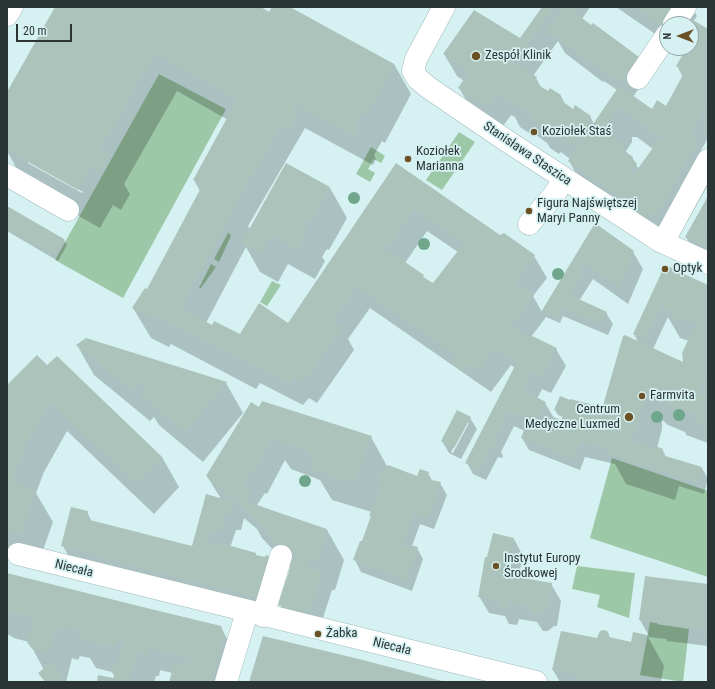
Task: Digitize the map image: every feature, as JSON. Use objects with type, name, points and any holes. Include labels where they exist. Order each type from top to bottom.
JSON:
[{"type":"street","points":[[7,15],[12,7]]},
{"type":"street","name":"Stanisława Staszica","points":[[444,7],[416,59],[413,71],[418,79],[429,88],[564,179],[660,241],[708,263]]},
{"type":"street","points":[[679,16],[685,7]]},
{"type":"street","points":[[638,78],[659,47]]},
{"type":"street","points":[[660,241],[668,233],[708,160]]},
{"type":"street","points":[[7,175],[68,210]]},
{"type":"street","points":[[528,224],[554,195],[564,179]]},
{"type":"street","name":"Niecała","points":[[18,554],[255,614],[536,682]]},
{"type":"street","points":[[226,682],[281,556]]},
{"type":"green space","points":[[159,74],[226,109],[123,298],[55,260]]},
{"type":"green space","points":[[459,132],[475,142],[442,190],[426,180]]},
{"type":"green space","points":[[371,147],[385,156],[381,163],[374,159],[368,169],[375,173],[370,182],[356,174]]},
{"type":"green space","points":[[228,233],[231,236],[219,262],[214,259]]},
{"type":"green space","points":[[211,264],[216,267],[201,288],[199,288]]},
{"type":"green space","points":[[272,281],[281,285],[267,306],[260,302]]},
{"type":"green space","points":[[612,458],[708,491],[708,577],[590,538]]},
{"type":"green space","points":[[577,566],[635,573],[629,618],[597,607],[600,595],[572,589]]},
{"type":"green space","points":[[650,622],[689,629],[683,682],[640,675]]},
{"type":"building","points":[[55,7],[261,7],[269,12],[272,7],[290,7],[394,64],[367,114],[364,112],[356,126],[360,128],[355,136],[294,103],[292,107],[299,111],[289,130],[282,125],[236,203],[181,309],[212,325],[214,321],[240,334],[259,303],[288,323],[396,163],[500,235],[504,233],[535,255],[515,282],[534,295],[511,326],[528,336],[530,335],[557,348],[542,377],[532,372],[524,391],[546,402],[535,423],[544,427],[549,415],[561,420],[564,413],[554,410],[560,396],[570,400],[594,405],[593,406],[602,409],[623,336],[625,335],[683,362],[682,353],[693,330],[701,326],[682,317],[680,322],[669,317],[671,312],[662,307],[645,340],[633,334],[665,265],[708,285],[708,374],[699,394],[708,398],[708,427],[694,420],[695,415],[668,405],[667,403],[650,395],[650,392],[645,390],[645,399],[630,443],[635,445],[636,443],[653,448],[655,446],[663,449],[662,455],[702,467],[697,483],[608,454],[609,448],[581,442],[574,459],[521,438],[528,420],[509,411],[494,442],[497,443],[495,448],[492,446],[480,470],[465,463],[517,362],[494,349],[478,370],[469,364],[464,372],[451,362],[456,355],[357,287],[333,321],[342,327],[304,382],[296,377],[290,384],[154,315],[152,318],[132,308],[145,288],[147,289],[203,184],[193,180],[237,100],[155,53],[100,150],[109,155],[99,172],[91,167],[78,190],[7,150],[7,144],[12,134],[7,131],[7,92]],"holes":[[[414,210],[464,243],[433,283],[392,253],[391,255],[382,249],[386,243],[389,246]]]},
{"type":"building","points":[[542,7],[554,7],[514,63],[537,77],[534,82],[548,91],[550,88],[561,95],[559,99],[573,109],[575,105],[591,116],[587,122],[591,124],[577,146],[573,143],[571,145],[556,135],[558,133],[543,123],[542,125],[531,118],[532,115],[518,106],[517,108],[498,93],[488,108],[458,88],[469,72],[443,54],[474,10],[520,38]]},
{"type":"building","points":[[564,7],[577,7],[574,12],[591,25],[593,23],[639,57],[621,83],[595,64],[594,66],[554,36],[554,38],[546,33]]},
{"type":"building","points":[[634,7],[676,7],[670,16],[659,16],[659,24]]},
{"type":"building","points":[[699,24],[708,29],[708,105],[690,136],[698,142],[658,213],[646,216],[568,161],[619,86],[652,109],[657,100],[666,106],[685,71],[676,66],[682,56],[699,56]],"holes":[[[615,107],[619,107],[657,136],[662,134],[664,131],[667,133],[665,137],[660,138],[634,174],[630,171],[637,164],[633,157],[622,149],[624,145],[608,133],[604,139],[600,134],[615,111]]]},
{"type":"building","points":[[286,163],[330,187],[312,221],[309,219],[304,228],[308,230],[298,250],[271,235],[261,253],[242,242]]},
{"type":"building","points":[[708,196],[708,234],[702,245],[685,237]]},
{"type":"building","points":[[7,206],[64,239],[55,256],[7,229]]},
{"type":"building","points":[[595,223],[634,251],[619,287],[583,263],[580,269],[584,271],[570,295],[607,312],[602,325],[562,306],[557,318],[541,312]]},
{"type":"building","points":[[86,338],[227,382],[185,432],[140,395],[147,387],[141,381],[133,392],[76,345]]},
{"type":"building","points":[[37,355],[47,365],[57,356],[162,457],[136,484],[50,402],[27,442],[12,482],[36,491],[21,534],[7,530],[7,385]]},
{"type":"building","points":[[262,401],[372,436],[354,483],[313,470],[309,452],[272,439],[254,473],[252,471],[244,484],[244,490],[250,490],[252,493],[247,502],[327,529],[318,561],[308,559],[306,566],[323,572],[310,614],[278,605],[295,553],[276,543],[243,507],[206,476],[251,402],[259,407]]},
{"type":"building","points":[[457,410],[471,417],[454,448],[441,441]]},
{"type":"building","points":[[388,465],[417,476],[420,469],[429,472],[426,479],[441,482],[428,518],[414,513],[402,545],[409,548],[410,545],[418,547],[406,580],[353,560],[360,541],[362,541],[371,516],[369,516],[372,509],[373,510],[382,484],[382,482],[377,480],[381,469],[386,471]]},
{"type":"building","points":[[206,494],[234,502],[232,513],[226,513],[222,529],[208,534],[207,537],[209,543],[224,546],[228,545],[256,553],[256,555],[265,557],[266,555],[274,558],[261,598],[187,580],[61,546],[71,507],[88,511],[86,519],[192,546]]},
{"type":"building","name":"Instytut Europy Środkowej","points":[[493,533],[514,538],[505,575],[552,583],[547,609],[544,609],[539,614],[533,615],[529,611],[529,606],[509,602],[508,609],[499,607],[500,601],[478,597],[485,557],[487,557]]},
{"type":"building","points":[[7,573],[221,626],[224,634],[211,682],[169,682],[174,664],[180,662],[189,664],[191,659],[148,648],[146,655],[137,653],[128,682],[97,682],[98,675],[113,678],[115,674],[111,672],[113,664],[116,664],[125,642],[117,640],[116,644],[111,647],[77,638],[80,630],[62,626],[61,630],[55,629],[49,653],[32,649],[27,642],[34,618],[7,611]]},
{"type":"building","points":[[645,576],[708,584],[708,631],[639,620]]},
{"type":"building","points":[[561,631],[597,638],[600,631],[607,631],[609,637],[631,642],[633,632],[647,635],[638,682],[599,682],[576,678],[577,675],[552,670]]},
{"type":"building","points":[[263,636],[446,682],[298,682],[289,679],[289,682],[249,682]]},
{"type":"building","points":[[51,663],[65,679],[61,682],[45,682],[38,673]]},
{"type":"place","name":"Zespół Klinik","points":[[476,56]]},
{"type":"place","name":"Koziołek Staś","points":[[534,132]]},
{"type":"place","name":"Koziołek Marianna","points":[[408,159]]},
{"type":"place","name":"Figura Najświętszej Maryi Panny","points":[[529,211]]},
{"type":"place","name":"Optyk","points":[[665,269]]},
{"type":"place","name":"Farmvita","points":[[642,396]]},
{"type":"place","name":"Centrum Medyczne Luxmed","points":[[629,417]]},
{"type":"place","name":"Instytut Europy Środkowej","points":[[496,566]]},
{"type":"place","name":"Żabka","points":[[318,634]]}]
